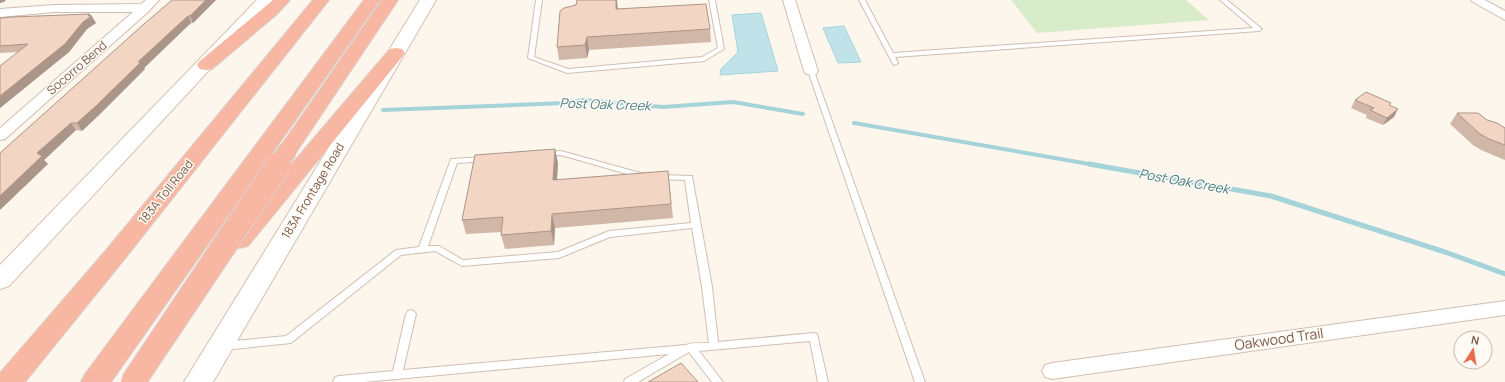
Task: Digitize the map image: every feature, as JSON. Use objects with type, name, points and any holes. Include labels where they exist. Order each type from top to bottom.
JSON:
[{"type":"highway","points":[[206,64],[270,12],[282,0]]},
{"type":"highway","name":"183A Toll Road","points":[[8,382],[115,255],[321,0]]},
{"type":"highway","points":[[95,382],[372,0]]},
{"type":"highway","points":[[133,382],[390,0]]},
{"type":"highway","points":[[124,382],[281,190],[396,53]]},
{"type":"main road","points":[[0,280],[266,0]]},
{"type":"main road","name":"183A Frontage Road","points":[[198,382],[428,0]]},
{"type":"street","points":[[22,10],[31,0]]},
{"type":"street","points":[[789,0],[811,71]]},
{"type":"street","points":[[1477,0],[1505,16]]},
{"type":"street","points":[[0,13],[22,10],[149,4]]},
{"type":"street","name":"Socorro Bend","points":[[0,136],[149,4]]},
{"type":"street","name":"Oakwood Trail","points":[[1052,371],[1505,308]]},
{"type":"lane","points":[[539,0],[531,58],[567,71],[704,59],[721,48],[712,0]]},
{"type":"lane","points":[[862,0],[895,63]]},
{"type":"lane","points":[[890,55],[1259,29],[1223,0]]},
{"type":"lane","points":[[811,71],[920,382]]},
{"type":"lane","points":[[538,154],[561,153],[638,176],[689,178],[707,287],[714,345]]},
{"type":"lane","points":[[422,250],[454,161],[492,158]]},
{"type":"lane","points":[[220,346],[288,340],[400,252],[436,248],[462,263],[559,254],[609,234],[696,225]]},
{"type":"lane","points":[[397,375],[411,314]]},
{"type":"lane","points":[[338,382],[339,380],[690,347],[814,337],[823,382]]},
{"type":"lane","points":[[629,382],[690,347]]},
{"type":"lane","points":[[690,347],[718,382]]},
{"type":"green space","points":[[1011,0],[1186,0],[1209,20],[1037,33]]},
{"type":"water","points":[[761,13],[778,71],[720,75],[721,69],[738,52],[732,15]]},
{"type":"water","points":[[844,26],[861,62],[838,63],[823,28]]},
{"type":"building","points":[[172,0],[206,0],[138,62],[141,62],[96,106],[77,123],[71,123],[37,153],[42,156],[0,196],[0,153]]},
{"type":"building","points":[[577,0],[616,0],[616,9],[706,4],[710,29],[587,37],[585,45],[557,47],[560,11],[564,8],[576,5]]},
{"type":"building","points":[[90,14],[88,16],[92,16],[83,22],[65,44],[0,96],[0,66],[28,44],[0,46],[0,18]]},
{"type":"building","points":[[1366,92],[1391,103],[1389,105],[1398,109],[1387,118],[1370,110],[1374,108],[1355,100]]},
{"type":"building","points":[[1457,113],[1478,113],[1487,120],[1497,123],[1505,128],[1505,145],[1480,134]]},
{"type":"building","points":[[555,149],[553,180],[668,171],[671,204],[552,214],[551,231],[501,235],[503,217],[462,220],[475,155]]},
{"type":"building","points":[[681,363],[698,382],[648,382]]},
{"type":"waterway","name":"Post Oak Creek","points":[[383,110],[566,103],[584,100],[663,107],[733,102],[803,114]]},
{"type":"waterway","name":"Post Oak Creek","points":[[854,123],[1095,165]]},
{"type":"waterway","name":"Post Oak Creek","points":[[1089,164],[1271,196],[1445,252],[1505,274]]}]
